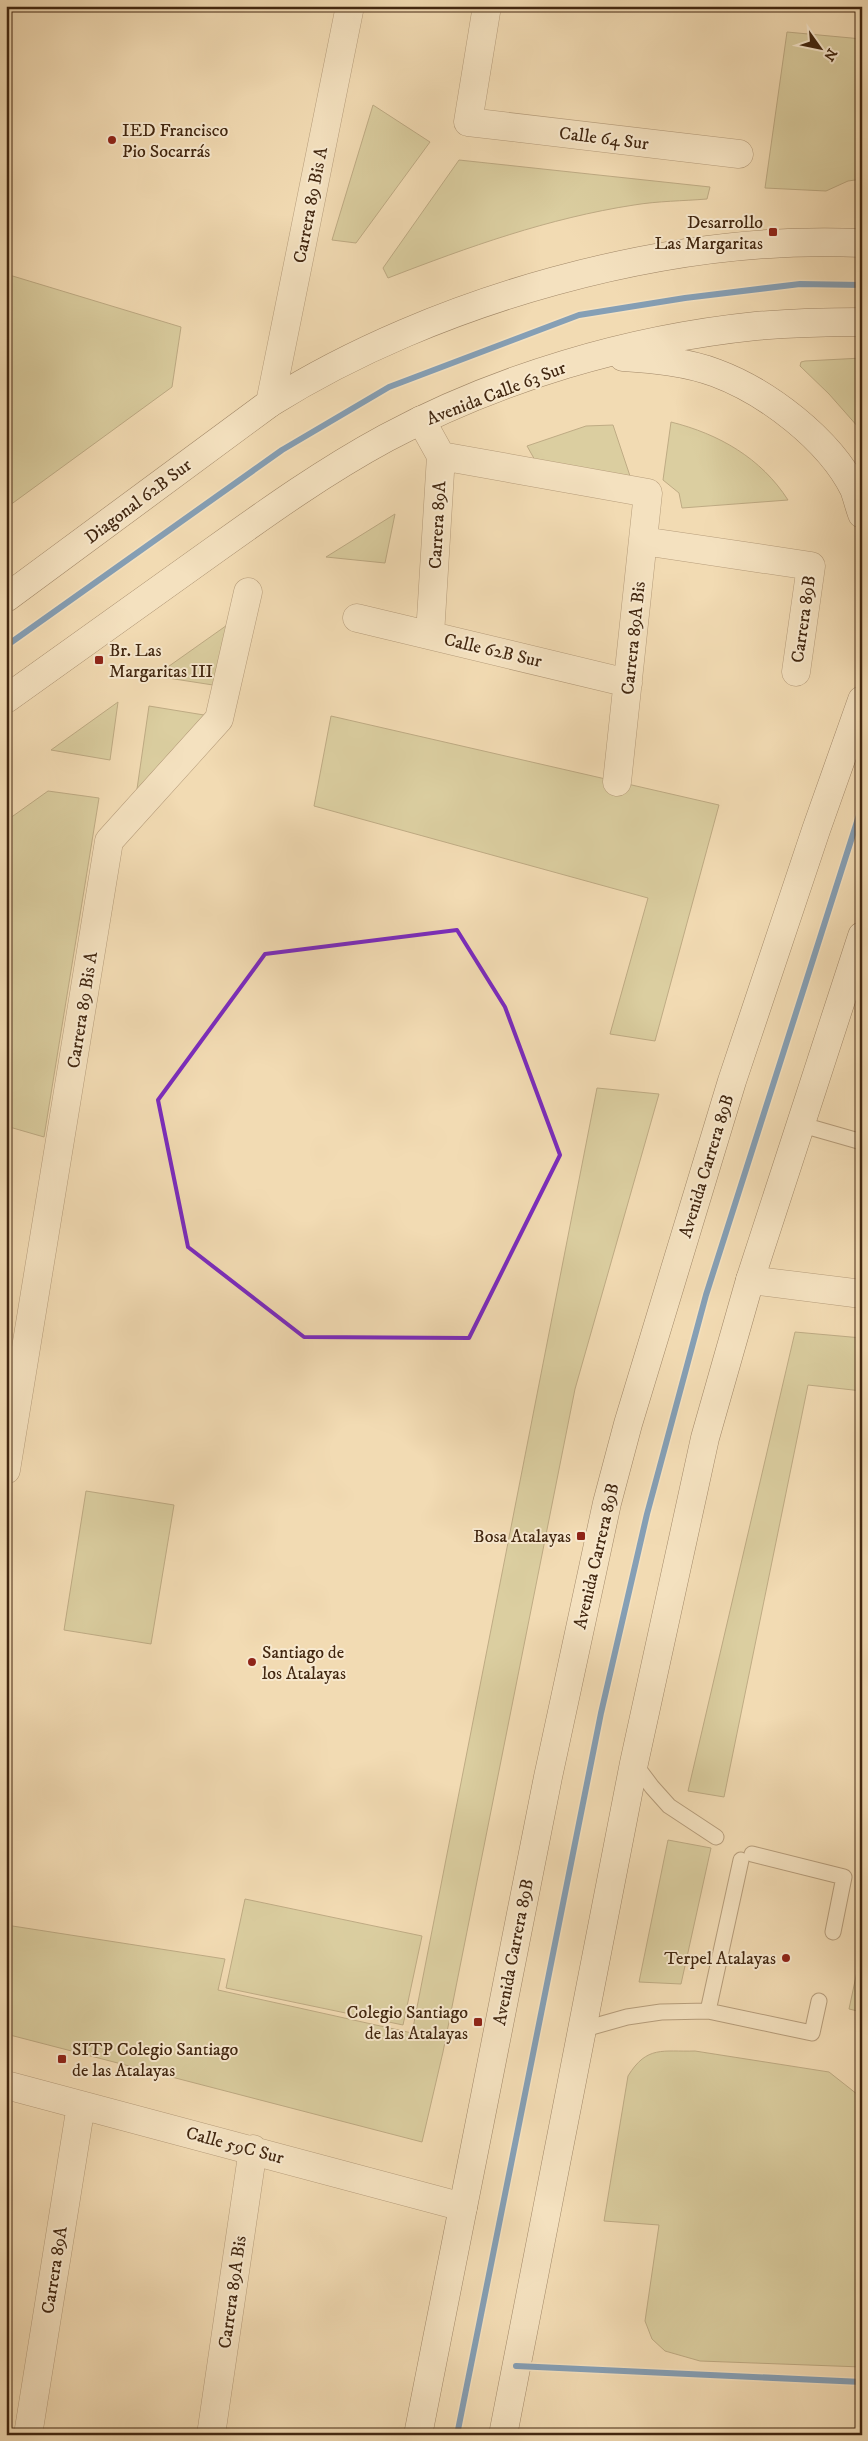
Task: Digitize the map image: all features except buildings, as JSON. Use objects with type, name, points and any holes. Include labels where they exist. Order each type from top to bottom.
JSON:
[{"type":"main road","name":"Carrera 89 Bis A","points":[[270,403],[350,6]]},
{"type":"main road","name":"Calle 64 Sur","points":[[488,6],[468,122],[739,154]]},
{"type":"main road","points":[[270,403],[311,377],[410,331],[476,306],[593,271],[727,248],[786,244],[862,243]]},
{"type":"main road","name":"Avenida Calle 63 Sur","points":[[6,699],[172,580],[325,474],[421,420],[538,374],[601,355],[679,337],[756,326],[862,322]]},
{"type":"main road","points":[[601,355],[681,364],[716,373],[755,392],[795,419],[830,454],[854,489],[862,514]]},
{"type":"main road","name":"Diagonal 62B Sur","points":[[6,598],[270,403]]},
{"type":"main road","name":"Carrera 89A","points":[[421,420],[441,456],[430,635]]},
{"type":"main road","name":"Carrera 89A Bis","points":[[441,456],[648,493],[617,782]]},
{"type":"main road","name":"Carrera 89B","points":[[643,541],[811,566],[796,672]]},
{"type":"main road","name":"Carrera 89 Bis A","points":[[6,1470],[109,842],[219,719],[248,592]]},
{"type":"main road","name":"Calle 62B Sur","points":[[357,618],[628,683]]},
{"type":"main road","name":"Avenida Carrera 89B","points":[[418,2435],[548,1777],[607,1503],[636,1396],[732,1081],[860,704],[862,677]]},
{"type":"main road","points":[[503,2435],[634,1763],[705,1438],[750,1280],[799,1124],[862,936]]},
{"type":"main road","points":[[750,1280],[862,1294]]},
{"type":"main road","name":"Calle 59C Sur","points":[[6,2085],[253,2149],[463,2207]]},
{"type":"main road","name":"Carrera 89A","points":[[28,2435],[81,2105]]},
{"type":"main road","name":"Carrera 89A Bis","points":[[211,2435],[253,2149]]},
{"type":"lane","points":[[799,1124],[862,1142]]},
{"type":"lane","points":[[634,1763],[669,1806],[716,1837]]},
{"type":"lane","points":[[708,2011],[746,1857],[844,1877],[832,1932]]},
{"type":"lane","points":[[581,2030],[627,2017],[661,2012],[708,2011],[812,2033],[818,2001]]},
{"type":"highlighted area","points":[[457,930],[505,1007],[560,1155],[469,1338],[304,1337],[188,1247],[158,1100],[265,954]]},
{"type":"shaded area","points":[[787,32],[862,39],[862,179],[848,181],[826,191],[765,188]]},
{"type":"shaded area","points":[[373,105],[430,142],[356,243],[332,240]]},
{"type":"shaded area","points":[[459,160],[710,187],[707,199],[643,204],[571,218],[509,235],[448,255],[388,278],[383,268]]},
{"type":"shaded area","points":[[6,274],[181,327],[172,387],[6,508]]},
{"type":"shaded area","points":[[862,358],[862,411],[859,428],[829,394],[800,366],[801,362],[805,361]]},
{"type":"shaded area","points":[[671,422],[706,433],[752,460],[777,485],[788,500],[682,508],[679,493],[663,480]]},
{"type":"shaded area","points":[[613,425],[630,476],[536,462],[527,446],[586,426]]},
{"type":"shaded area","points":[[395,514],[385,563],[326,557]]},
{"type":"shaded area","points":[[230,623],[213,685],[155,676]]},
{"type":"shaded area","points":[[118,702],[110,760],[51,750]]},
{"type":"shaded area","points":[[149,706],[204,715],[137,789]]},
{"type":"shaded area","points":[[331,716],[719,805],[655,1041],[610,1034],[648,898],[314,806]]},
{"type":"shaded area","points":[[48,791],[99,798],[44,1137],[6,1126],[6,821]]},
{"type":"shaded area","points":[[597,1088],[659,1094],[575,1389],[443,2052],[422,2142],[6,2034],[6,1925],[225,1959],[218,1990],[412,2033]]},
{"type":"shaded area","points":[[795,1332],[862,1338],[862,1391],[808,1385],[724,1797],[688,1791]]},
{"type":"shaded area","points":[[86,1491],[174,1505],[151,1644],[64,1630]]},
{"type":"shaded area","points":[[668,1840],[711,1848],[681,1984],[639,1982]]},
{"type":"shaded area","points":[[245,1899],[422,1936],[403,2025],[226,1988]]},
{"type":"shaded area","points":[[862,1948],[862,2012],[849,2009]]},
{"type":"shaded area","points":[[695,2051],[829,2072],[862,2098],[862,2367],[700,2361],[665,2351],[652,2339],[645,2321],[659,2225],[604,2221],[628,2076],[642,2059],[657,2052]]},
{"type":"cycle path","points":[[6,646],[282,450],[389,387],[579,315],[685,298],[800,284],[862,285]]},
{"type":"cycle path","points":[[457,2435],[601,1713],[647,1514],[706,1295],[862,806]]},
{"type":"cycle path","points":[[516,2366],[862,2382]]},
{"type":"place","name":"IED Francisco Pio Socarrás","points":[[112,140]]},
{"type":"place","name":"Desarrollo Las Margaritas","points":[[773,232]]},
{"type":"place","name":"Br. Las Margaritas III","points":[[99,660]]},
{"type":"place","name":"Bosa Atalayas","points":[[581,1536]]},
{"type":"place","name":"Santiago de los Atalayas","points":[[252,1662]]},
{"type":"place","name":"Terpel Atalayas","points":[[786,1958]]},
{"type":"place","name":"Colegio Santiago de las Atalayas","points":[[478,2022]]},
{"type":"place","name":"SITP Colegio Santiago de las Atalayas","points":[[62,2059]]}]
